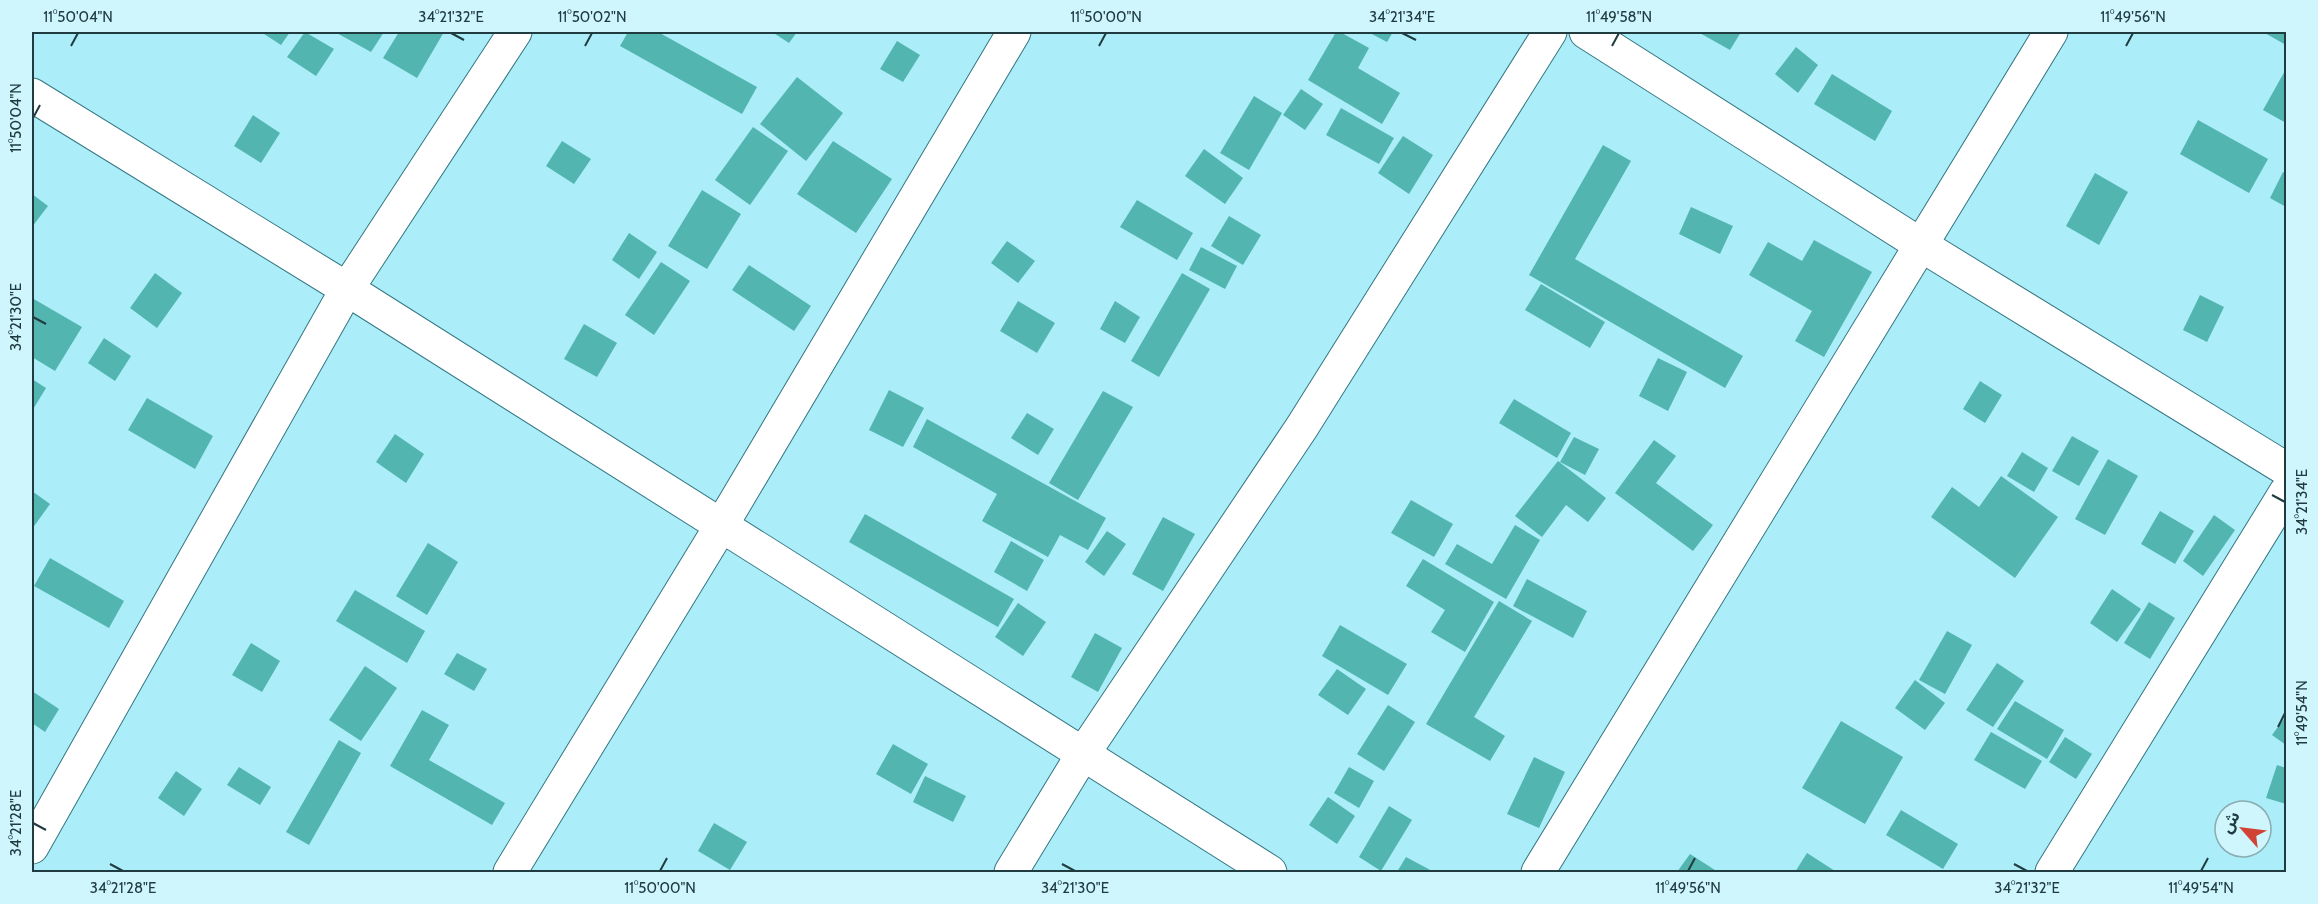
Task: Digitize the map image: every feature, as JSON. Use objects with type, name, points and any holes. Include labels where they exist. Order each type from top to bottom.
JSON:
[{"type":"street","points":[[32,847],[347,289],[515,32]]},
{"type":"street","points":[[510,873],[721,526],[1014,32]]},
{"type":"street","points":[[1011,873],[1083,754],[1302,427],[1550,32]]},
{"type":"street","points":[[1586,32],[1921,245],[2286,469]]},
{"type":"street","points":[[1538,873],[2051,32]]},
{"type":"street","points":[[32,95],[347,289],[1270,873]]},
{"type":"street","points":[[2052,873],[2286,492]]},
{"type":"building","points":[[261,32],[290,32],[281,45]]},
{"type":"building","points":[[305,32],[334,49],[316,76],[287,57]]},
{"type":"building","points":[[335,32],[384,32],[371,52]]},
{"type":"building","points":[[399,32],[444,32],[417,78],[383,58]]},
{"type":"building","points":[[628,32],[658,32],[757,87],[742,114],[620,46]]},
{"type":"building","points":[[772,32],[797,32],[789,43]]},
{"type":"building","points":[[1336,32],[1369,48],[1358,68],[1400,93],[1382,124],[1308,80]]},
{"type":"building","points":[[1368,32],[1393,32],[1387,42]]},
{"type":"building","points":[[1698,32],[1741,32],[1730,50]]},
{"type":"building","points":[[2263,32],[2286,32],[2286,45]]},
{"type":"building","points":[[897,41],[920,55],[903,82],[880,69]]},
{"type":"building","points":[[1796,47],[1818,65],[1798,93],[1775,74]]},
{"type":"building","points":[[2286,69],[2286,123],[2263,110]]},
{"type":"building","points":[[1832,74],[1892,111],[1875,141],[1814,104]]},
{"type":"building","points":[[797,77],[843,113],[806,161],[760,124]]},
{"type":"building","points":[[1301,89],[1323,104],[1305,130],[1283,115]]},
{"type":"building","points":[[1254,96],[1282,113],[1249,170],[1220,153]]},
{"type":"building","points":[[1341,108],[1394,138],[1379,164],[1326,135]]},
{"type":"building","points":[[253,115],[280,133],[261,163],[234,146]]},
{"type":"building","points":[[2198,120],[2268,159],[2249,193],[2180,154]]},
{"type":"building","points":[[753,127],[788,151],[750,205],[715,180]]},
{"type":"building","points":[[1403,136],[1433,155],[1409,194],[1378,173]]},
{"type":"building","points":[[562,141],[591,159],[574,184],[546,166]]},
{"type":"building","points":[[833,141],[892,179],[856,233],[797,194]]},
{"type":"building","points":[[1603,145],[1631,161],[1575,259],[1743,356],[1725,388],[1529,275]]},
{"type":"building","points":[[1204,149],[1243,178],[1225,204],[1185,176]]},
{"type":"building","points":[[2283,172],[2286,174],[2286,207],[2270,198]]},
{"type":"building","points":[[2095,173],[2128,192],[2099,245],[2066,226]]},
{"type":"building","points":[[702,190],[741,214],[707,269],[668,246]]},
{"type":"building","points":[[32,194],[48,206],[32,227]]},
{"type":"building","points":[[1137,200],[1193,233],[1177,260],[1120,227]]},
{"type":"building","points":[[1691,207],[1733,226],[1720,254],[1679,234]]},
{"type":"building","points":[[1229,216],[1261,235],[1243,265],[1211,246]]},
{"type":"building","points":[[629,233],[657,252],[639,279],[612,260]]},
{"type":"building","points":[[1814,240],[1872,272],[1824,357],[1795,341],[1812,311],[1749,275],[1768,242],[1802,261]]},
{"type":"building","points":[[1007,241],[1035,261],[1018,283],[991,263]]},
{"type":"building","points":[[1201,247],[1237,266],[1225,289],[1189,270]]},
{"type":"building","points":[[661,262],[690,281],[654,335],[625,315]]},
{"type":"building","points":[[749,265],[811,306],[794,331],[732,290]]},
{"type":"building","points":[[155,273],[182,293],[157,328],[130,308]]},
{"type":"building","points":[[1182,273],[1210,289],[1159,377],[1131,361]]},
{"type":"building","points":[[1541,284],[1605,322],[1590,348],[1525,310]]},
{"type":"building","points":[[2200,295],[2224,307],[2207,342],[2183,330]]},
{"type":"building","points":[[32,298],[82,327],[55,371],[32,357]]},
{"type":"building","points":[[1018,301],[1055,323],[1037,353],[1000,331]]},
{"type":"building","points":[[1115,301],[1140,317],[1125,343],[1100,329]]},
{"type":"building","points":[[584,324],[617,343],[597,377],[564,359]]},
{"type":"building","points":[[104,338],[131,356],[115,381],[88,363]]},
{"type":"building","points":[[1658,358],[1687,372],[1668,411],[1639,396]]},
{"type":"building","points":[[32,379],[46,388],[32,411]]},
{"type":"building","points":[[1980,381],[2002,395],[1985,423],[1963,409]]},
{"type":"building","points":[[889,390],[924,408],[903,447],[869,430]]},
{"type":"building","points":[[1103,391],[1133,407],[1078,500],[1049,483]]},
{"type":"building","points":[[147,398],[213,436],[195,469],[128,430]]},
{"type":"building","points":[[1514,399],[1571,433],[1557,458],[1499,423]]},
{"type":"building","points":[[1027,413],[1054,429],[1038,455],[1011,438]]},
{"type":"building","points":[[927,419],[1106,518],[1088,550],[1060,535],[1048,557],[982,521],[997,494],[913,447]]},
{"type":"building","points":[[395,434],[424,454],[406,483],[376,462]]},
{"type":"building","points":[[2072,436],[2099,451],[2079,486],[2052,471]]},
{"type":"building","points":[[1574,437],[1599,449],[1585,475],[1560,462]]},
{"type":"building","points":[[1654,440],[1676,456],[1656,483],[1713,525],[1693,551],[1615,493]]},
{"type":"building","points":[[2022,452],[2048,468],[2034,492],[2007,476]]},
{"type":"building","points":[[2108,459],[2138,476],[2105,535],[2075,519]]},
{"type":"building","points":[[1558,461],[1606,498],[1588,522],[1566,505],[1542,537],[1515,516]]},
{"type":"building","points":[[2001,476],[2058,517],[2015,578],[1931,517],[1952,487],[1979,507]]},
{"type":"building","points":[[32,491],[50,504],[32,529]]},
{"type":"building","points":[[1411,500],[1453,524],[1434,557],[1391,533]]},
{"type":"building","points":[[2160,511],[2194,531],[2175,564],[2141,544]]},
{"type":"building","points":[[865,514],[1014,599],[998,627],[849,542]]},
{"type":"building","points":[[2214,515],[2235,530],[2203,576],[2183,561]]},
{"type":"building","points":[[1163,517],[1195,534],[1163,591],[1132,574]]},
{"type":"building","points":[[1515,525],[1540,540],[1506,599],[1445,564],[1457,544],[1492,564]]},
{"type":"building","points":[[1107,531],[1126,544],[1104,576],[1085,562]]},
{"type":"building","points":[[1011,541],[1044,560],[1027,591],[994,572]]},
{"type":"building","points":[[428,543],[458,562],[427,615],[396,596]]},
{"type":"building","points":[[50,558],[124,601],[109,628],[34,586]]},
{"type":"building","points":[[1423,559],[1494,602],[1465,652],[1431,632],[1445,610],[1406,586]]},
{"type":"building","points":[[1527,579],[1587,611],[1573,638],[1513,606]]},
{"type":"building","points":[[2112,589],[2141,609],[2117,642],[2090,623]]},
{"type":"building","points":[[355,590],[425,631],[407,663],[336,621]]},
{"type":"building","points":[[1499,601],[1532,621],[1474,717],[1505,736],[1490,761],[1426,724]]},
{"type":"building","points":[[2149,602],[2175,618],[2150,659],[2124,643]]},
{"type":"building","points":[[1018,603],[1046,622],[1023,656],[995,637]]},
{"type":"building","points":[[1340,625],[1407,664],[1388,695],[1322,656]]},
{"type":"building","points":[[1947,631],[1972,645],[1945,694],[1919,680]]},
{"type":"building","points":[[1095,633],[1122,648],[1098,692],[1071,677]]},
{"type":"building","points":[[251,643],[280,661],[262,692],[232,675]]},
{"type":"building","points":[[457,653],[487,669],[474,691],[444,674]]},
{"type":"building","points":[[1997,663],[2024,681],[1993,727],[1966,710]]},
{"type":"building","points":[[365,666],[397,688],[361,741],[329,720]]},
{"type":"building","points":[[1337,669],[1366,689],[1348,715],[1318,695]]},
{"type":"building","points":[[1915,680],[1945,703],[1925,730],[1895,708]]},
{"type":"building","points":[[32,691],[59,709],[45,732],[32,723]]},
{"type":"building","points":[[2015,701],[2064,730],[2047,759],[1997,729]]},
{"type":"building","points":[[1388,705],[1415,722],[1384,771],[1357,754]]},
{"type":"building","points":[[422,710],[449,725],[429,760],[505,803],[492,825],[390,766]]},
{"type":"building","points":[[2286,716],[2286,745],[2272,735]]},
{"type":"building","points":[[1841,721],[1903,757],[1865,824],[1802,788]]},
{"type":"building","points":[[1991,732],[2042,761],[2025,789],[1974,760]]},
{"type":"building","points":[[2065,737],[2092,754],[2076,779],[2049,762]]},
{"type":"building","points":[[339,740],[361,753],[309,845],[286,832]]},
{"type":"building","points":[[893,744],[928,764],[911,794],[876,774]]},
{"type":"building","points":[[1534,757],[1565,772],[1539,828],[1507,814]]},
{"type":"building","points":[[2277,765],[2286,768],[2286,804],[2266,798]]},
{"type":"building","points":[[239,767],[271,787],[260,805],[227,785]]},
{"type":"building","points":[[1349,767],[1374,781],[1359,808],[1334,793]]},
{"type":"building","points":[[176,771],[202,789],[184,816],[158,798]]},
{"type":"building","points":[[925,776],[966,796],[953,822],[913,802]]},
{"type":"building","points":[[1328,797],[1355,816],[1337,844],[1309,825]]},
{"type":"building","points":[[1389,806],[1412,820],[1381,871],[1359,857]]},
{"type":"building","points":[[1901,810],[1958,844],[1943,869],[1886,835]]},
{"type":"building","points":[[714,823],[747,842],[730,870],[698,851]]},
{"type":"building","points":[[1807,853],[1835,871],[1795,872]]},
{"type":"building","points":[[1690,854],[1718,872],[1677,872]]},
{"type":"building","points":[[1406,857],[1434,872],[1397,872]]}]
